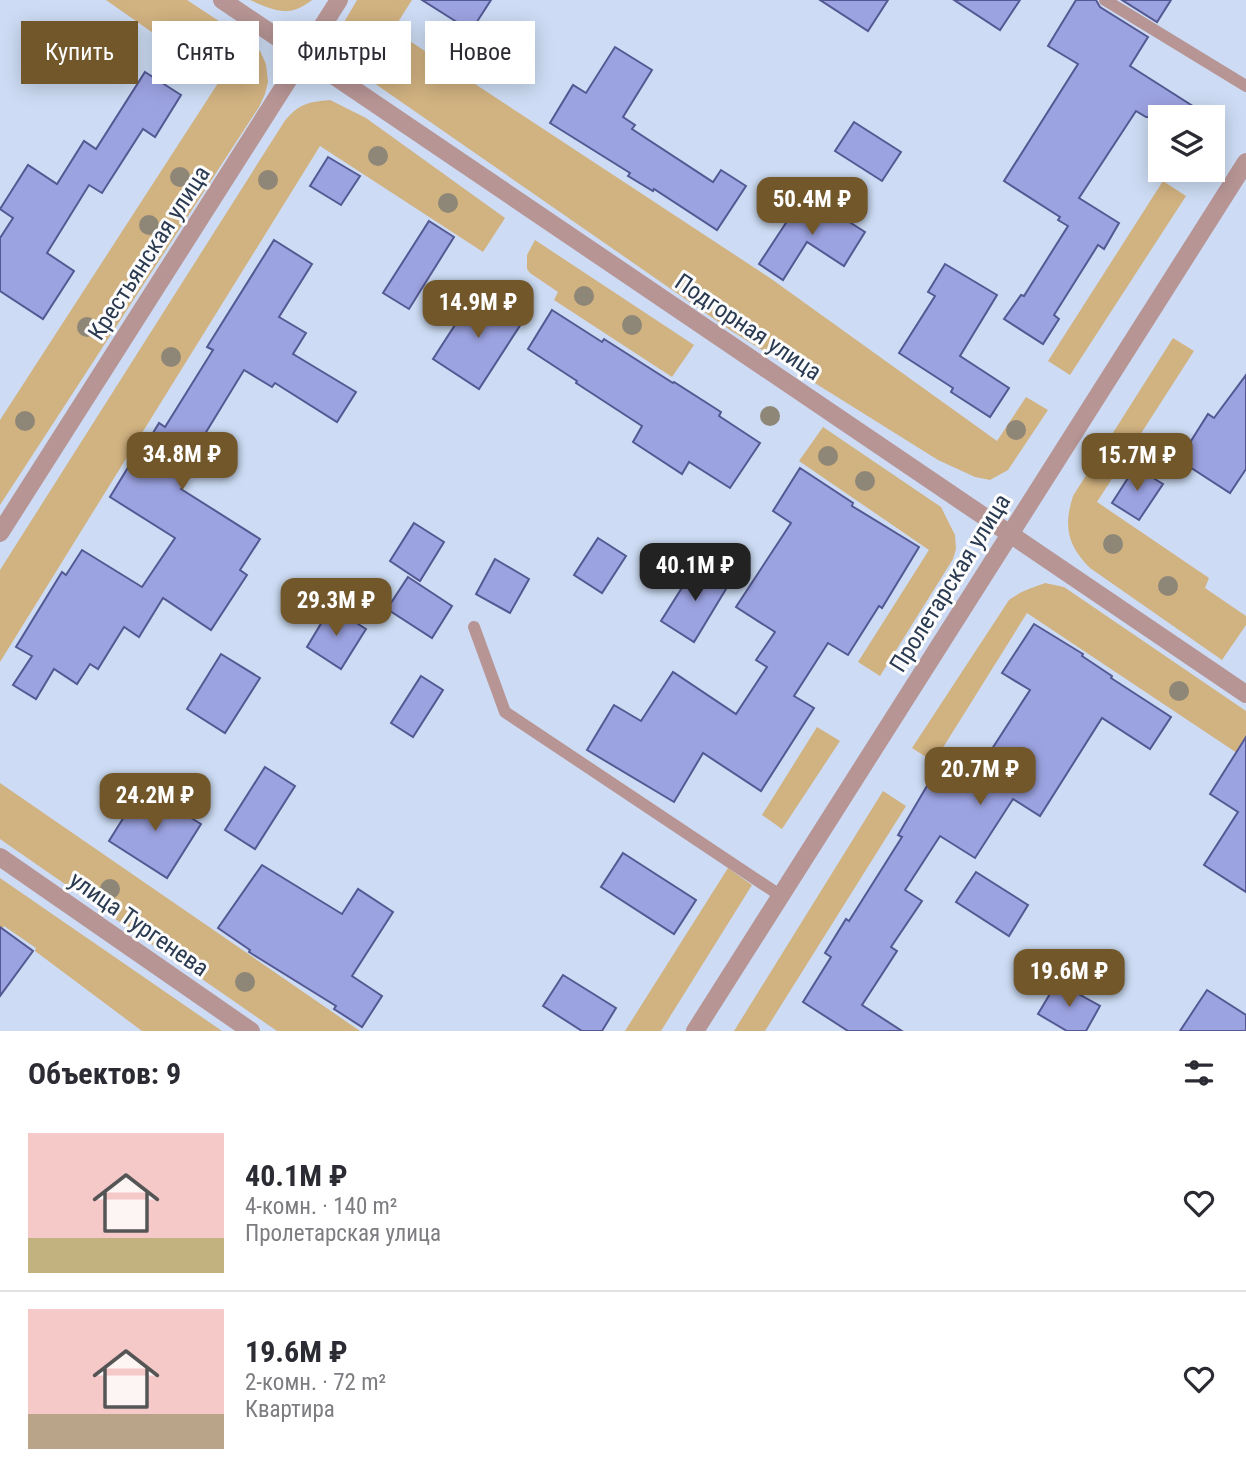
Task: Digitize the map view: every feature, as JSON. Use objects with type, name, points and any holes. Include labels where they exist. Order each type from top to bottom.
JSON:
[{"type":"street","name":"Подгорная улица","points":[[222,0],[273,35]]},
{"type":"street","name":"Крестьянская улица","points":[[326,21],[340,0]]},
{"type":"street","name":"Крестьянская улица","points":[[0,533],[286,84]]},
{"type":"street","name":"Подгорная улица","points":[[345,84],[1246,694]]},
{"type":"street","name":"Пролетарская улица","points":[[695,1031],[1246,162]]},
{"type":"street","name":"улица Тургенева","points":[[0,857],[251,1031]]},
{"type":"lane","points":[[1105,0],[1246,86]]},
{"type":"lane","points":[[474,627],[505,712],[780,896]]},
{"type":"shaded area","points":[[106,0],[187,0],[219,21],[152,21],[152,32]]},
{"type":"shaded area","points":[[250,0],[312,0],[296,9],[282,11]]},
{"type":"shaded area","points":[[357,0],[412,0],[399,21],[345,21]]},
{"type":"shaded area","points":[[411,42],[425,51],[425,84],[475,84],[770,278],[997,441],[1026,397],[1048,410],[1008,470],[990,480],[975,477],[938,460],[730,330],[375,84],[411,84]]},
{"type":"shaded area","points":[[259,50],[266,64],[268,82],[259,107],[0,505],[0,420],[217,84],[259,84]]},
{"type":"shaded area","points":[[330,100],[366,118],[505,218],[483,252],[320,146],[0,662],[0,570],[284,122],[304,105]]},
{"type":"shaded area","points":[[1162,182],[1186,196],[1070,375],[1048,361]]},
{"type":"shaded area","points":[[535,240],[694,345],[672,377],[554,300],[558,292],[527,269],[527,255]]},
{"type":"shaded area","points":[[1173,338],[1194,351],[1097,502],[1209,578],[1205,588],[1246,616],[1246,625],[1222,660],[1090,568],[1072,544],[1068,527],[1073,496]]},
{"type":"shaded area","points":[[823,427],[941,507],[955,535],[956,549],[953,559],[880,676],[858,662],[929,550],[799,461]]},
{"type":"shaded area","points":[[1045,583],[1064,587],[1246,711],[1246,759],[1027,613],[934,762],[912,748],[1009,600]]},
{"type":"shaded area","points":[[817,727],[840,741],[782,829],[762,815]]},
{"type":"shaded area","points":[[0,783],[360,1031],[277,1031],[0,839]]},
{"type":"shaded area","points":[[883,791],[906,806],[765,1031],[734,1031]]},
{"type":"shaded area","points":[[728,868],[752,885],[661,1031],[625,1031]]},
{"type":"shaded area","points":[[0,878],[222,1031],[142,1031],[35,951],[36,948],[4,926],[0,928]]},
{"type":"building","points":[[422,0],[491,0],[477,21],[455,21]]},
{"type":"building","points":[[820,0],[888,0],[868,31]]},
{"type":"building","points":[[954,0],[1020,0],[1000,30]]},
{"type":"building","points":[[1076,0],[1096,0],[1100,7],[1148,37],[1130,66],[1191,105],[1148,105],[1148,117],[1136,111],[1079,198],[1119,223],[1104,249],[1098,245],[1054,315],[1059,319],[1043,344],[1004,319],[1021,295],[1024,296],[1068,226],[1058,220],[1060,217],[1004,181],[1078,64],[1048,46]]},
{"type":"building","points":[[1122,0],[1171,0],[1157,22]]},
{"type":"building","points":[[615,47],[652,70],[623,117],[635,125],[632,129],[713,182],[721,170],[746,186],[717,230],[654,189],[653,191],[628,176],[630,173],[550,123],[573,85],[586,93]]},
{"type":"building","points":[[145,72],[152,76],[152,84],[164,84],[181,95],[155,137],[143,129],[102,193],[89,185],[47,253],[74,271],[43,319],[0,291],[0,238],[13,218],[0,209],[28,165],[57,184],[84,141],[96,149]]},
{"type":"building","points":[[854,122],[901,152],[882,181],[835,151]]},
{"type":"building","points":[[328,157],[360,176],[341,205],[310,186]]},
{"type":"building","points":[[807,195],[865,232],[844,266],[807,242],[783,280],[759,264]]},
{"type":"building","points":[[429,221],[454,237],[409,309],[383,293]]},
{"type":"building","points":[[274,240],[312,264],[279,317],[306,333],[293,354],[356,392],[337,422],[275,383],[272,387],[244,370],[197,447],[205,452],[181,489],[260,539],[240,570],[247,575],[211,630],[163,598],[139,637],[124,627],[98,669],[90,664],[77,684],[54,669],[36,699],[13,685],[32,656],[16,647],[62,572],[66,575],[82,550],[142,587],[175,538],[110,497],[159,423],[165,427],[213,350],[207,347]]},
{"type":"building","points":[[945,264],[997,295],[960,356],[1009,388],[990,417],[951,392],[953,388],[899,353],[935,296],[928,292]]},
{"type":"building","points":[[477,291],[523,321],[479,389],[433,359]]},
{"type":"building","points":[[552,310],[721,412],[719,416],[760,443],[730,488],[689,462],[682,474],[633,442],[642,426],[528,349]]},
{"type":"building","points":[[1246,375],[1246,469],[1230,493],[1179,460],[1208,414],[1214,418]]},
{"type":"building","points":[[1135,467],[1163,484],[1139,520],[1112,503]]},
{"type":"building","points":[[800,468],[853,503],[852,506],[919,547],[882,608],[879,606],[848,655],[828,643],[794,696],[814,708],[761,791],[703,753],[674,802],[587,750],[614,705],[641,721],[673,672],[736,714],[767,667],[756,660],[775,632],[736,607],[791,523],[773,511]]},
{"type":"building","points":[[414,523],[444,542],[420,581],[390,561]]},
{"type":"building","points":[[598,538],[626,556],[602,593],[574,575]]},
{"type":"building","points":[[495,559],[529,579],[510,613],[476,594]]},
{"type":"building","points":[[697,564],[729,584],[694,642],[661,621]]},
{"type":"building","points":[[408,577],[452,606],[432,638],[387,609]]},
{"type":"building","points":[[331,607],[366,629],[341,669],[307,647]]},
{"type":"building","points":[[1034,624],[1083,654],[1082,656],[1112,676],[1111,678],[1171,717],[1150,749],[1102,718],[1040,816],[1013,799],[975,858],[940,836],[905,890],[922,901],[891,947],[897,951],[862,1005],[902,1031],[848,1031],[803,1002],[831,957],[825,953],[846,919],[849,921],[902,837],[898,835],[940,764],[970,783],[1030,690],[1002,673]]},
{"type":"building","points":[[221,654],[260,678],[225,733],[187,709]]},
{"type":"building","points":[[421,676],[443,690],[413,737],[391,723]]},
{"type":"building","points":[[1246,737],[1246,892],[1204,865],[1238,812],[1210,794]]},
{"type":"building","points":[[265,767],[295,786],[255,849],[225,830]]},
{"type":"building","points":[[142,788],[201,824],[167,878],[109,841]]},
{"type":"building","points":[[623,853],[696,900],[674,934],[601,887]]},
{"type":"building","points":[[262,865],[342,914],[358,889],[393,912],[352,976],[382,996],[362,1027],[334,1009],[336,1006],[249,952],[250,950],[218,928]]},
{"type":"building","points":[[976,872],[1028,905],[1009,936],[956,902]]},
{"type":"building","points":[[0,927],[33,951],[0,996]]},
{"type":"building","points":[[563,975],[616,1008],[602,1031],[582,1031],[543,1006]]},
{"type":"building","points":[[1057,982],[1100,1006],[1086,1031],[1067,1031],[1038,1014]]},
{"type":"building","points":[[1207,990],[1246,1015],[1246,1031],[1180,1031]]}]
